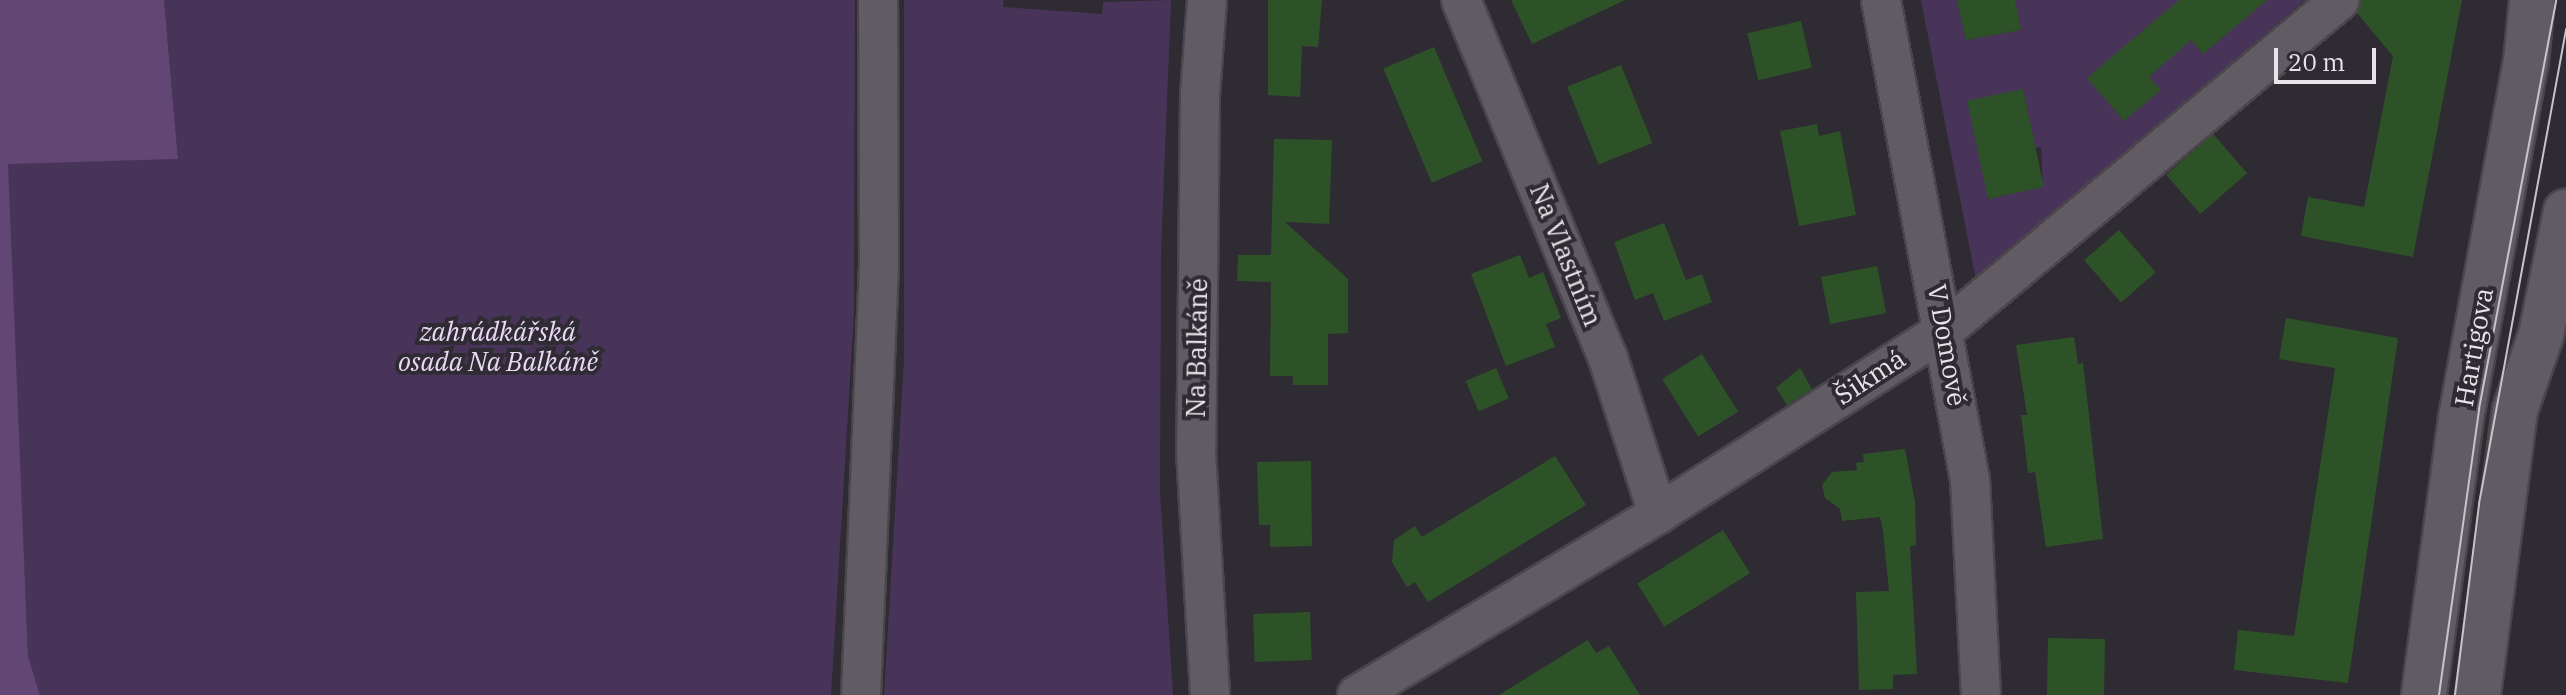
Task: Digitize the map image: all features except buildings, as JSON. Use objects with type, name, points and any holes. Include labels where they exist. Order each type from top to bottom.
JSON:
[{"type":"main road","name":"Hartigova","points":[[2424,695],[2461,418],[2526,62],[2532,0]]},
{"type":"main road","name":"Hartigova","points":[[2478,695],[2515,410],[2541,335],[2566,211]]},
{"type":"street","points":[[861,695],[879,265],[878,0]]},
{"type":"street","name":"Na Balkáně","points":[[1207,0],[1200,95],[1196,451],[1210,695]]},
{"type":"street","name":"Na Vlastním","points":[[1461,0],[1608,358],[1658,514]]},
{"type":"street","name":"V Domově","points":[[1881,0],[1946,329],[1970,479],[1981,695]]},
{"type":"street","name":"Šikmá","points":[[1357,695],[1658,514],[1946,329],[2340,0]]},
{"type":"green space","name":"zahrádkářská osada Na Balkáně","points":[[164,0],[855,0],[854,312],[831,695],[40,695],[28,656],[7,163],[178,159]]},
{"type":"green space","points":[[904,0],[1003,0],[1003,7],[1102,14],[1103,2],[1171,0],[1161,251],[1160,493],[1173,695],[884,695],[904,360]]},
{"type":"green space","points":[[1921,0],[1957,0],[1966,40],[2020,30],[2015,0],[2179,0],[2154,22],[2178,51],[2191,40],[2203,54],[2266,0],[2305,0],[1976,280]],"holes":[[[2124,48],[2160,90],[2124,121],[2088,78]],[[2023,89],[2035,148],[2041,147],[2043,187],[1987,199]]]},
{"type":"shaded area","points":[[0,0],[164,0],[178,159],[8,164],[28,656],[40,695],[0,695]]},
{"type":"tram line","points":[[2439,695],[2479,409],[2556,0]]},
{"type":"tram line","points":[[2455,695],[2479,504],[2566,29]]}]
